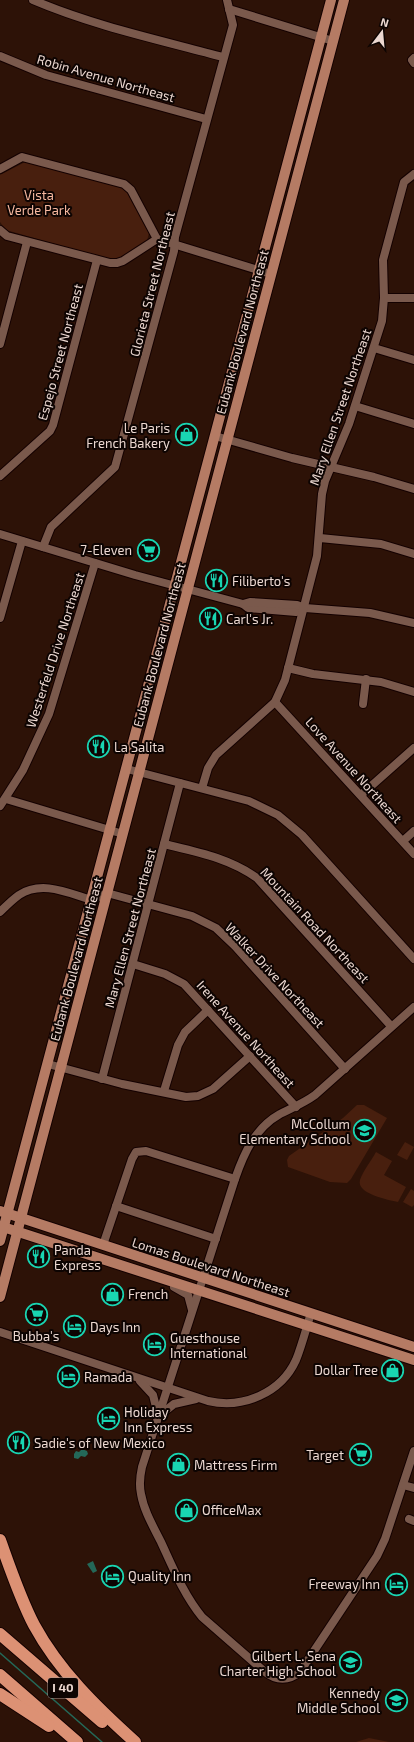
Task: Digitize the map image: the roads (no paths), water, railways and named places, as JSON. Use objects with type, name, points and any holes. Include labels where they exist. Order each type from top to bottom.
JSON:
[{"type":"highway","points":[[0,1540],[25,1606],[48,1648],[80,1690],[135,1742]]},
{"type":"highway","name":"I 40","points":[[0,1634],[125,1742]]},
{"type":"highway","name":"I 40","points":[[0,1675],[77,1742]]},
{"type":"highway","points":[[0,1694],[26,1710],[69,1742]]},
{"type":"main road","name":"Eubank Boulevard Northeast","points":[[0,1241],[4,1212],[48,1064],[331,0]]},
{"type":"main road","name":"Eubank Boulevard Northeast","points":[[0,1297],[344,0]]},
{"type":"main road","points":[[302,107],[314,110]]},
{"type":"main road","points":[[283,179],[295,183]]},
{"type":"main road","points":[[234,362],[247,366]]},
{"type":"main road","points":[[197,504],[209,507]]},
{"type":"main road","points":[[158,649],[171,653]]},
{"type":"main road","points":[[70,982],[83,985]]},
{"type":"main road","name":"Lomas Boulevard Northeast","points":[[4,1212],[414,1347]]},
{"type":"main road","name":"Lomas Boulevard Northeast","points":[[2,1227],[200,1289],[414,1360]]},
{"type":"street","points":[[33,0],[63,13],[223,57]]},
{"type":"street","name":"Glorieta Street Northeast","points":[[43,547],[51,527],[115,467],[174,251],[174,244],[206,119],[233,25],[227,0]]},
{"type":"street","points":[[229,9],[333,41]]},
{"type":"street","name":"Robin Avenue Northeast","points":[[0,56],[46,75],[206,119]]},
{"type":"street","points":[[414,58],[412,60],[414,63]]},
{"type":"street","points":[[0,169],[22,157],[124,184],[131,190],[157,239],[271,274]]},
{"type":"street","name":"Mary Ellen Street Northeast","points":[[202,788],[208,768],[216,755],[275,702],[283,686],[305,608],[320,538],[322,494],[329,468],[349,424],[382,321],[384,298],[383,260],[404,182],[414,174]]},
{"type":"street","points":[[0,230],[7,236],[27,242],[117,264],[157,239]]},
{"type":"street","points":[[0,344],[27,242]]},
{"type":"street","name":"Espejo Street Northeast","points":[[0,476],[50,431],[53,425],[97,260]]},
{"type":"street","points":[[384,298],[414,298]]},
{"type":"street","points":[[374,348],[414,360]]},
{"type":"street","points":[[355,406],[414,424]]},
{"type":"street","points":[[215,436],[329,468],[374,477],[414,489]]},
{"type":"street","points":[[0,534],[95,563],[242,604],[248,608],[296,612],[305,608],[370,613],[414,624]]},
{"type":"street","points":[[320,538],[381,544],[414,554]]},
{"type":"street","points":[[0,618],[22,541]]},
{"type":"street","name":"Westerfeld Drive Northeast","points":[[0,806],[6,799],[23,770],[49,714],[95,563]]},
{"type":"street","points":[[288,668],[313,674],[366,679],[414,692]]},
{"type":"street","points":[[363,704],[366,679]]},
{"type":"street","name":"Love Avenue Northeast","points":[[275,702],[414,854]]},
{"type":"street","points":[[361,795],[414,748]]},
{"type":"street","points":[[127,769],[202,788],[264,807],[292,826],[414,959]]},
{"type":"street","name":"Mary Ellen Street Northeast","points":[[102,1078],[180,783]]},
{"type":"street","points":[[6,799],[123,834]]},
{"type":"street","points":[[403,841],[414,831]]},
{"type":"street","name":"Mountain Road Northeast","points":[[164,844],[226,860],[246,870],[257,878],[391,1026]]},
{"type":"street","points":[[0,912],[20,895],[36,888],[52,888],[92,900],[107,893]]},
{"type":"street","name":"Walker Drive Northeast","points":[[107,893],[192,916],[216,928],[235,946],[345,1069]]},
{"type":"street","name":"Irene Avenue Northeast","points":[[132,964],[153,969],[174,978],[191,991],[296,1106]]},
{"type":"street","points":[[414,1007],[315,1095],[279,1115],[256,1135],[249,1145],[235,1179],[140,1478],[143,1505],[183,1589],[202,1617],[256,1665],[275,1678],[286,1679],[300,1672],[380,1550],[414,1451]]},
{"type":"street","points":[[164,1091],[178,1045],[185,1032],[208,1010]]},
{"type":"street","points":[[48,1064],[186,1097],[198,1096],[214,1089],[250,1056]]},
{"type":"street","points":[[103,1245],[132,1159],[138,1151],[157,1153],[235,1179]]},
{"type":"street","points":[[116,1206],[216,1239]]},
{"type":"street","points":[[136,1269],[152,1279],[178,1288],[186,1293],[191,1302],[191,1318]]},
{"type":"street","points":[[0,1332],[201,1399],[217,1403],[235,1403],[251,1400],[270,1391],[283,1379],[293,1365],[311,1313]]},
{"type":"street","points":[[134,1377],[153,1394],[157,1405],[158,1418]]},
{"type":"street","points":[[158,1418],[176,1403],[201,1399]]},
{"type":"street","points":[[403,1485],[414,1488]]},
{"type":"water","points":[[82,1449],[87,1451],[88,1454],[85,1457],[81,1456],[78,1459],[74,1458],[76,1451],[79,1452]]},
{"type":"water","points":[[93,1561],[97,1571],[93,1573],[87,1564]]},
{"type":"waterway","points":[[0,1653],[102,1742]]},
{"type":"place","name":"Le Paris French Bakery","points":[[186,435]]},
{"type":"place","name":"7-Eleven","points":[[148,550]]},
{"type":"place","name":"Filiberto's","points":[[216,581]]},
{"type":"place","name":"Carl's Jr.","points":[[210,619]]},
{"type":"place","name":"La Salita","points":[[99,747]]},
{"type":"place","name":"McCollum Elementary School","points":[[365,1131]]},
{"type":"place","name":"Panda Express","points":[[39,1257]]},
{"type":"place","name":"French","points":[[113,1294]]},
{"type":"place","name":"Bubba's","points":[[36,1314]]},
{"type":"place","name":"Days Inn","points":[[74,1327]]},
{"type":"place","name":"Guesthouse International","points":[[154,1345]]},
{"type":"place","name":"Dollar Tree","points":[[393,1370]]},
{"type":"place","name":"Ramada","points":[[68,1377]]},
{"type":"place","name":"Holiday Inn Express","points":[[108,1419]]},
{"type":"place","name":"Sadie's of New Mexico","points":[[18,1443]]},
{"type":"place","name":"Target","points":[[360,1455]]},
{"type":"place","name":"Mattress Firm","points":[[178,1465]]},
{"type":"place","name":"OfficeMax","points":[[186,1510]]},
{"type":"place","name":"Quality Inn","points":[[113,1576]]},
{"type":"place","name":"Freeway Inn","points":[[396,1584]]},
{"type":"place","name":"Gilbert L. Sena Charter High School","points":[[351,1663]]},
{"type":"place","name":"Kennedy Middle School","points":[[396,1700]]},
{"type":"park label","name":"Vista Verde Park","points":[[39,202]]}]
